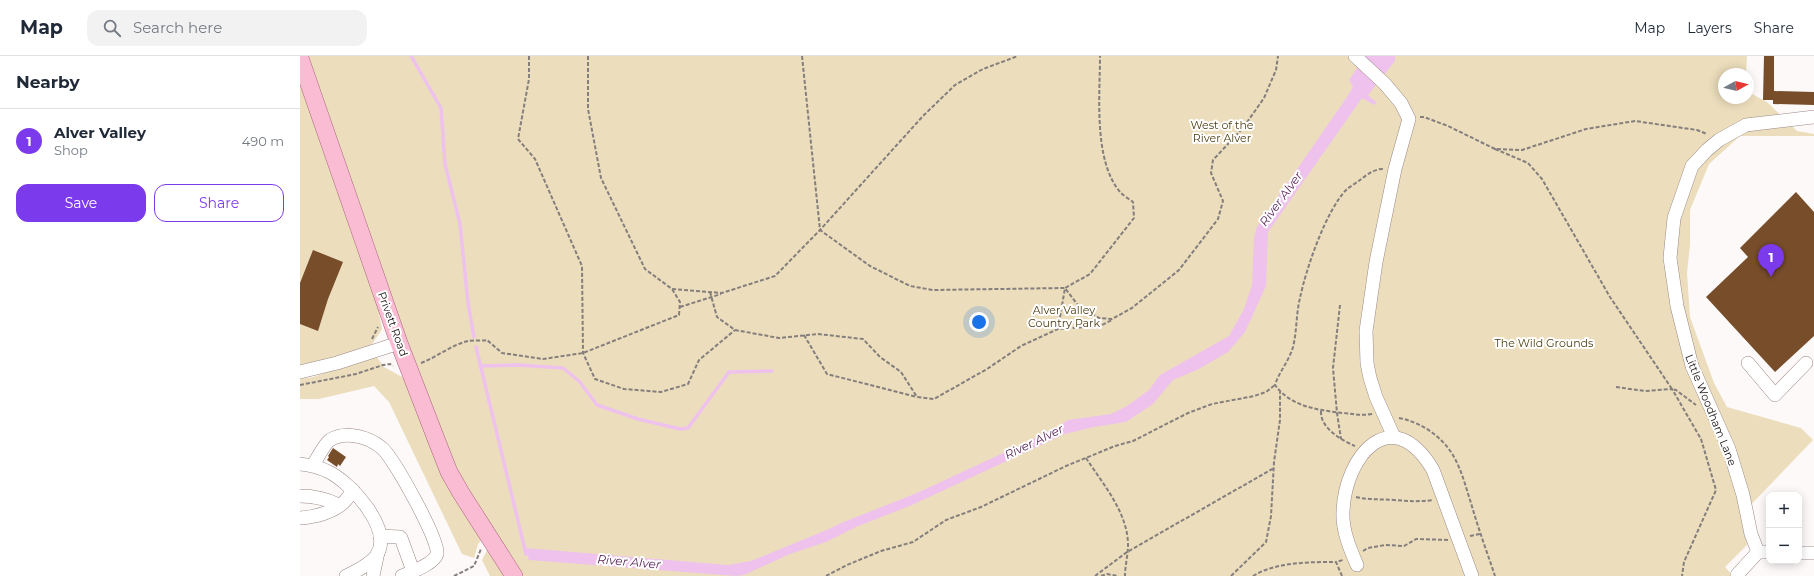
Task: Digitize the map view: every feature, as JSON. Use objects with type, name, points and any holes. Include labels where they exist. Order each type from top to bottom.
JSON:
[{"type":"main road","name":"Privett Road","points":[[300,58],[399,343],[449,472],[514,576]]},
{"type":"street","points":[[1358,59],[1385,84],[1401,102],[1409,119],[1395,169],[1376,262],[1366,331],[1367,363],[1370,378],[1394,437]]},
{"type":"street","name":"Little Woodham Lane","points":[[1737,575],[1764,552],[1751,534],[1743,495],[1729,449],[1692,366],[1677,306],[1670,258],[1674,218],[1684,184],[1692,166],[1719,140],[1746,125],[1814,116]]},
{"type":"street","points":[[300,372],[337,363],[399,343]]},
{"type":"street","points":[[1748,363],[1775,395],[1806,363]]},
{"type":"street","points":[[373,576],[380,536],[374,515],[353,490],[331,472],[306,465],[330,440],[344,436],[362,437],[383,448],[394,462],[434,536],[438,548],[437,557],[431,562],[407,573],[402,538],[380,536]]},
{"type":"street","points":[[1355,561],[1347,539],[1342,514],[1350,474],[1365,450],[1385,437],[1394,437],[1403,440],[1414,447],[1426,458],[1433,470],[1472,576]]},
{"type":"street","points":[[300,518],[309,518],[322,514],[345,501],[353,490]]},
{"type":"street","points":[[300,496],[311,496],[329,500],[339,505]]},
{"type":"street","points":[[346,576],[370,562],[378,552]]},
{"type":"street","points":[[1802,553],[1814,553]]},
{"type":"path","points":[[529,56],[529,79],[518,139],[535,159],[582,266],[583,353],[595,378],[624,390],[661,392],[688,384],[699,360],[735,330]]},
{"type":"path","points":[[422,369],[420,363],[434,358],[450,348],[468,341],[487,340],[502,354],[543,359],[583,353],[679,315],[680,302],[672,289],[645,269],[601,178],[588,109],[588,56]]},
{"type":"path","points":[[802,56],[820,230],[870,266],[910,286],[934,290],[1065,288],[1090,274],[1134,218],[1133,202],[1121,193],[1106,168],[1101,137],[1100,56]]},
{"type":"path","points":[[680,307],[775,276],[820,230],[924,116],[955,85],[982,69],[1018,56]]},
{"type":"path","points":[[804,335],[826,374],[917,397],[934,399],[987,369],[1021,346],[1058,329],[1100,326],[1112,320],[1132,308],[1179,270],[1218,219],[1223,201],[1211,173],[1213,160],[1244,128],[1264,98],[1276,70],[1278,56]]},
{"type":"path","points":[[1409,119],[1424,117],[1448,126],[1528,163],[1542,179],[1610,297],[1672,389],[1701,439],[1716,490],[1684,562],[1682,576]]},
{"type":"path","points":[[1495,149],[1522,150],[1586,129],[1634,121],[1697,130],[1719,140]]},
{"type":"path","points":[[826,576],[847,565],[881,551],[913,542],[946,520],[981,507],[1086,458],[1115,446],[1133,441],[1188,413],[1212,404],[1266,392],[1275,385],[1290,356],[1300,298],[1317,242],[1338,200],[1348,189],[1366,175],[1381,168],[1395,169]]},
{"type":"path","points":[[1065,288],[1077,304],[1099,318],[1112,320]]},
{"type":"path","points":[[1058,329],[1065,288]]},
{"type":"path","points":[[672,289],[722,293]]},
{"type":"path","points":[[710,292],[717,317],[735,330],[779,338],[818,334],[863,339],[880,357],[901,372],[917,397]]},
{"type":"path","points":[[1340,305],[1333,368],[1341,439]]},
{"type":"path","points":[[300,385],[356,374],[383,365]]},
{"type":"path","points":[[1275,385],[1280,392],[1289,399],[1306,407],[1337,413],[1369,415],[1384,412],[1412,420],[1440,440],[1454,457],[1462,476],[1495,576]]},
{"type":"path","points":[[1616,387],[1645,391],[1672,389],[1676,390],[1700,408]]},
{"type":"path","points":[[1231,576],[1266,542],[1271,516],[1274,468],[1280,420],[1280,392]]},
{"type":"path","points":[[1321,410],[1320,417],[1327,428],[1341,439],[1365,450]]},
{"type":"path","points":[[1086,458],[1119,510],[1126,531],[1128,546],[1125,576]]},
{"type":"path","points":[[1095,576],[1127,552],[1274,468]]},
{"type":"path","points":[[1345,494],[1370,500],[1418,502],[1444,498]]},
{"type":"path","points":[[1253,576],[1264,569],[1310,562],[1355,561],[1368,548],[1385,545],[1404,546],[1416,539],[1442,541],[1458,539]]},
{"type":"path","points":[[454,576],[474,566],[482,545]]},
{"type":"path","points":[[1336,562],[1342,576]]},
{"type":"path","points":[[1101,576],[1107,574],[1118,576]]},
{"type":"green space","name":"Alver Valley Country Park","points":[[306,56],[1747,56],[1746,68],[1718,68],[1718,104],[1754,104],[1754,95],[1767,102],[1797,131],[1814,134],[1814,136],[1740,136],[1709,164],[1690,210],[1690,245],[1687,273],[1690,317],[1714,383],[1727,407],[1801,428],[1813,440],[1742,514],[1747,545],[1725,567],[1733,576],[521,576],[471,498],[443,443]]},
{"type":"green space","points":[[300,77],[374,289],[382,329],[371,346],[300,366]]},
{"type":"green space","points":[[376,356],[384,367],[404,378],[482,539],[478,544],[474,558],[462,554],[389,402],[374,386],[319,399],[300,399],[300,379],[313,377]]},
{"type":"green space","points":[[488,548],[506,576],[490,576],[482,560]]},
{"type":"water","name":"River Alver","points":[[1365,56],[1395,56],[1395,61],[1368,95],[1377,103],[1374,105],[1362,98],[1268,232],[1266,286],[1245,332],[1228,352],[1199,369],[1173,380],[1153,404],[1126,422],[1094,427],[1065,434],[912,505],[856,527],[826,542],[790,554],[744,575],[736,576],[529,560],[525,548],[728,565],[751,561],[917,493],[1054,429],[1068,420],[1111,414],[1127,406],[1149,390],[1160,375],[1229,336],[1244,309],[1252,285],[1254,238],[1257,227],[1347,97],[1353,87],[1349,80]]},
{"type":"building","points":[[1764,56],[1774,56],[1774,91],[1814,92],[1814,105],[1773,104],[1773,100],[1763,100]]},
{"type":"building","points":[[1796,192],[1814,212],[1814,336],[1775,372],[1706,297],[1748,257],[1740,248]]},
{"type":"building","points":[[313,250],[343,262],[328,299],[318,331],[300,324],[300,283]]},
{"type":"building","points":[[333,448],[346,457],[340,466],[338,464],[337,467],[327,460]]},
{"type":"waterway","points":[[411,56],[441,108],[445,164],[460,224],[468,303],[474,337]]},
{"type":"waterway","points":[[476,347],[526,554]]},
{"type":"waterway","points":[[480,366],[518,365],[563,368],[579,381],[597,405],[638,419],[680,429],[688,428],[729,372],[772,371]]},
{"type":"place","name":"Alver Valley","points":[[1771,277]]},
{"type":"park label","name":"West of the River Alver","points":[[1222,131]]},
{"type":"park label","name":"The Wild Grounds","points":[[1544,343]]}]
